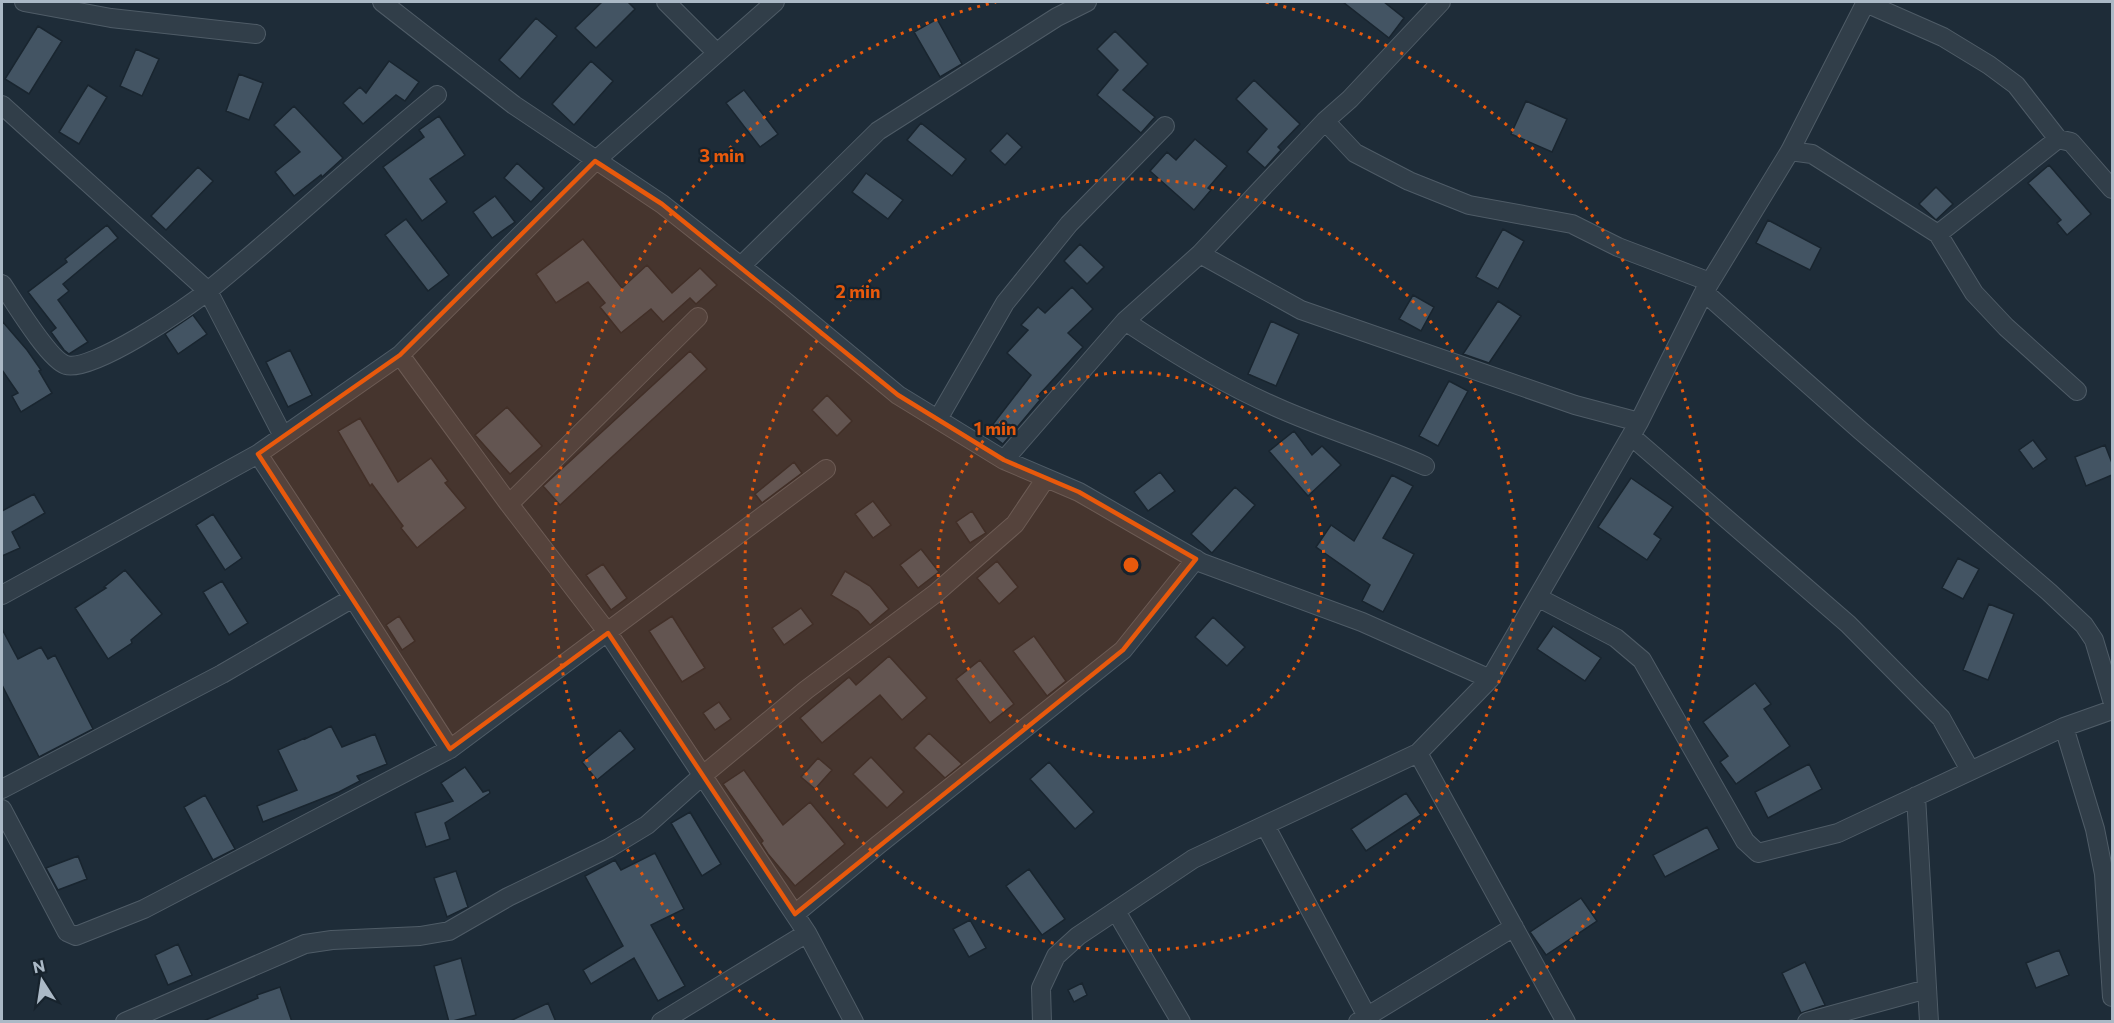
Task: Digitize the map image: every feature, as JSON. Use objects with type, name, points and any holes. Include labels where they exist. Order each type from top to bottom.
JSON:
[{"type":"street","points":[[24,2],[111,18],[256,34]]},
{"type":"street","points":[[382,2],[513,105],[662,204],[898,395],[1004,460],[1079,492],[1196,559],[1288,596],[1362,622],[1490,679]]},
{"type":"street","points":[[666,2],[717,53]]},
{"type":"street","points":[[2,595],[258,454],[400,355],[595,161],[775,2]]},
{"type":"street","points":[[741,266],[878,131],[1057,17],[1087,2]]},
{"type":"street","points":[[1004,460],[1125,321],[1200,254],[1441,2]]},
{"type":"street","points":[[1042,1022],[1041,988],[1056,956],[1078,936],[1193,859],[1418,753],[1490,679],[1635,429],[1707,287],[1790,152],[1866,2],[1943,37],[2016,84],[2058,140],[2071,142],[2112,189]]},
{"type":"street","points":[[2,284],[52,355],[63,364],[73,366],[89,362],[128,343],[207,291],[437,94]]},
{"type":"street","points":[[2,105],[207,291],[283,436]]},
{"type":"street","points":[[1325,121],[1355,153],[1409,181],[1469,205],[1572,224],[1707,287],[2084,625],[2094,640],[2112,700]]},
{"type":"street","points":[[938,419],[1005,303],[1069,224],[1165,126]]},
{"type":"street","points":[[1938,234],[2058,140]]},
{"type":"street","points":[[1790,152],[1812,154],[1938,234],[1974,293],[2014,334],[2077,391]]},
{"type":"street","points":[[1200,254],[1301,310],[1575,405],[1635,429],[1848,624],[1941,718],[1970,770]]},
{"type":"street","points":[[509,504],[698,317]]},
{"type":"street","points":[[1125,321],[1186,361],[1275,407],[1425,466]]},
{"type":"street","points":[[400,355],[509,504],[608,633],[795,914],[854,1022]]},
{"type":"street","points":[[258,454],[450,749]]},
{"type":"street","points":[[2,810],[67,932],[76,936],[144,909],[450,749],[826,469]]},
{"type":"street","points":[[125,1022],[305,944],[332,940],[420,936],[449,931],[508,897],[618,843],[647,825],[806,690],[936,593],[1015,524],[1047,478]]},
{"type":"street","points":[[795,914],[1123,650],[1196,559]]},
{"type":"street","points":[[2,789],[222,675],[353,598]]},
{"type":"street","points":[[1539,598],[1616,638],[1642,660],[1745,841],[1758,853],[1838,832],[2064,727],[2112,710]]},
{"type":"street","points":[[2064,727],[2095,829],[2104,874],[2112,997]]},
{"type":"street","points":[[1418,753],[1566,1022]]},
{"type":"street","points":[[1916,796],[1929,1022]]},
{"type":"street","points":[[1265,825],[1365,1020],[1514,927]]},
{"type":"street","points":[[1116,911],[1181,1022]]},
{"type":"street","points":[[661,1022],[807,933]]},
{"type":"street","points":[[1807,1022],[1927,989]]},
{"type":"highlighted area","points":[[595,161],[662,204],[898,395],[1004,460],[1079,492],[1196,559],[1123,650],[795,914],[608,633],[450,749],[258,454],[400,355]]},
{"type":"building","points":[[602,2],[628,2],[635,9],[596,48],[575,28]]},
{"type":"building","points":[[1343,2],[1384,2],[1404,18],[1389,38]]},
{"type":"building","points":[[536,18],[557,36],[520,79],[499,60]]},
{"type":"building","points":[[937,19],[962,64],[940,77],[914,32]]},
{"type":"building","points":[[38,26],[62,41],[29,94],[5,79]]},
{"type":"building","points":[[1115,31],[1148,64],[1123,90],[1155,117],[1141,133],[1097,95],[1118,70],[1097,49]]},
{"type":"building","points":[[136,49],[159,59],[142,96],[120,86]]},
{"type":"building","points":[[389,61],[419,82],[405,101],[396,95],[363,124],[343,103],[360,87],[366,93]]},
{"type":"building","points":[[591,61],[613,81],[574,125],[552,104]]},
{"type":"building","points":[[239,74],[263,83],[249,120],[226,111]]},
{"type":"building","points":[[1254,80],[1300,124],[1278,147],[1281,150],[1265,168],[1247,152],[1267,129],[1236,99]]},
{"type":"building","points":[[88,85],[107,97],[79,144],[59,132]]},
{"type":"building","points":[[744,90],[778,134],[760,147],[726,103]]},
{"type":"building","points":[[1526,101],[1567,119],[1552,152],[1511,134]]},
{"type":"building","points":[[294,106],[343,158],[322,177],[321,175],[294,196],[275,172],[300,152],[274,125]]},
{"type":"building","points":[[439,116],[465,155],[430,179],[447,202],[422,221],[383,167],[424,137],[419,130]]},
{"type":"building","points":[[921,123],[966,159],[952,176],[907,140]]},
{"type":"building","points":[[1007,133],[1022,147],[1005,165],[990,151]]},
{"type":"building","points":[[1195,139],[1227,166],[1208,188],[1211,190],[1194,210],[1150,171],[1167,152],[1176,160]]},
{"type":"building","points":[[517,163],[544,188],[531,202],[504,178]]},
{"type":"building","points":[[2049,165],[2091,214],[2067,235],[2057,223],[2061,220],[2028,183]]},
{"type":"building","points":[[198,167],[213,181],[166,230],[151,216]]},
{"type":"building","points":[[866,173],[903,200],[888,219],[852,192]]},
{"type":"building","points":[[1936,187],[1953,204],[1936,220],[1919,204]]},
{"type":"building","points":[[495,196],[515,222],[492,238],[473,212]]},
{"type":"building","points":[[406,219],[449,275],[428,291],[385,235]]},
{"type":"building","points":[[1768,220],[1821,248],[1810,270],[1756,243]]},
{"type":"building","points":[[107,225],[118,238],[63,284],[69,291],[58,300],[88,342],[69,354],[51,332],[56,328],[28,292],[67,262],[65,259]]},
{"type":"building","points":[[1503,229],[1524,241],[1498,289],[1476,277]]},
{"type":"building","points":[[583,239],[622,288],[647,265],[672,293],[700,268],[717,285],[696,304],[690,298],[663,322],[651,309],[621,333],[600,307],[605,303],[588,282],[556,303],[536,274]]},
{"type":"building","points":[[1080,244],[1104,267],[1087,284],[1064,261]]},
{"type":"building","points":[[1072,287],[1093,309],[1068,333],[1083,347],[1037,397],[1040,400],[1003,444],[987,432],[1031,375],[1007,353],[1028,330],[1021,325],[1038,307],[1045,313]]},
{"type":"building","points":[[1413,295],[1434,307],[1421,331],[1399,319]]},
{"type":"building","points":[[1498,301],[1521,316],[1489,363],[1463,354]]},
{"type":"building","points":[[193,315],[207,334],[178,354],[165,334]]},
{"type":"building","points":[[2,321],[41,370],[39,371],[52,393],[21,412],[12,396],[18,393],[2,370]]},
{"type":"building","points":[[1271,321],[1299,334],[1276,386],[1248,374]]},
{"type":"building","points":[[290,350],[312,395],[288,407],[266,362]]},
{"type":"building","points":[[690,351],[707,369],[560,505],[543,486]]},
{"type":"building","points":[[1449,381],[1468,391],[1438,446],[1419,436]]},
{"type":"building","points":[[827,395],[852,421],[837,436],[812,410]]},
{"type":"building","points":[[507,407],[542,446],[510,474],[475,435]]},
{"type":"building","points":[[360,418],[398,482],[431,458],[448,481],[445,483],[466,508],[417,548],[372,484],[370,486],[338,431]]},
{"type":"building","points":[[1294,431],[1312,455],[1322,446],[1341,465],[1308,496],[1269,451]]},
{"type":"building","points":[[2033,440],[2047,459],[2033,469],[2019,450]]},
{"type":"building","points":[[2105,445],[2112,463],[2112,475],[2086,486],[2075,457]]},
{"type":"building","points":[[794,462],[802,473],[762,503],[755,494]]},
{"type":"building","points":[[1160,472],[1175,491],[1148,511],[1134,492]]},
{"type":"building","points":[[1392,475],[1413,486],[1383,538],[1414,554],[1383,612],[1362,601],[1370,585],[1316,547],[1331,525],[1354,541]]},
{"type":"building","points":[[1631,478],[1673,507],[1654,534],[1661,539],[1647,560],[1598,527]]},
{"type":"building","points":[[1235,487],[1255,505],[1212,553],[1191,534]]},
{"type":"building","points":[[34,494],[45,513],[12,532],[20,548],[2,556],[2,511]]},
{"type":"building","points":[[873,501],[891,525],[873,538],[855,514]]},
{"type":"building","points":[[972,511],[986,533],[970,543],[956,522]]},
{"type":"building","points":[[213,514],[242,558],[225,570],[196,525]]},
{"type":"building","points":[[921,549],[939,572],[918,588],[900,565]]},
{"type":"building","points":[[1958,558],[1979,569],[1963,599],[1942,588]]},
{"type":"building","points":[[997,561],[1018,587],[999,604],[977,578]]},
{"type":"building","points":[[603,564],[627,598],[611,610],[586,575]]},
{"type":"building","points":[[125,570],[162,614],[131,640],[132,643],[108,659],[75,608],[106,588],[104,587]]},
{"type":"building","points":[[845,571],[870,586],[889,609],[870,625],[858,611],[831,595]]},
{"type":"building","points":[[222,581],[248,623],[229,635],[203,592]]},
{"type":"building","points":[[1989,604],[2014,614],[1988,680],[1963,670]]},
{"type":"building","points":[[801,608],[813,624],[784,645],[772,628]]},
{"type":"building","points":[[399,616],[415,641],[402,650],[386,625]]},
{"type":"building","points":[[672,616],[705,668],[682,682],[649,631]]},
{"type":"building","points":[[1213,617],[1245,647],[1227,666],[1195,637]]},
{"type":"building","points":[[1553,626],[1601,658],[1585,681],[1537,649]]},
{"type":"building","points":[[2,629],[18,659],[41,647],[48,659],[55,655],[93,729],[39,757],[2,685]]},
{"type":"building","points":[[1034,636],[1066,681],[1047,696],[1013,651]]},
{"type":"building","points":[[889,656],[927,698],[902,720],[880,695],[822,743],[800,718],[849,677],[856,685]]},
{"type":"building","points":[[980,660],[1014,704],[990,723],[956,679]]},
{"type":"building","points":[[1755,683],[1771,704],[1764,709],[1790,746],[1736,784],[1720,762],[1728,756],[1703,722]]},
{"type":"building","points":[[719,702],[731,719],[715,730],[703,713]]},
{"type":"building","points":[[331,726],[342,747],[375,734],[387,764],[357,776],[360,781],[339,792],[263,822],[257,806],[297,790],[278,750]]},
{"type":"building","points":[[620,730],[635,749],[597,780],[582,762]]},
{"type":"building","points":[[929,733],[962,764],[945,778],[914,748]]},
{"type":"building","points":[[871,757],[904,792],[887,808],[853,774]]},
{"type":"building","points":[[818,758],[832,770],[815,789],[801,777]]},
{"type":"building","points":[[1049,762],[1094,812],[1075,829],[1030,779]]},
{"type":"building","points":[[1809,764],[1822,789],[1768,818],[1755,792]]},
{"type":"building","points":[[465,767],[483,792],[489,790],[490,793],[445,823],[450,839],[426,847],[415,813],[453,801],[441,783]]},
{"type":"building","points":[[744,770],[783,825],[810,802],[845,844],[795,886],[768,854],[761,843],[763,841],[723,784]]},
{"type":"building","points":[[1406,793],[1421,815],[1366,851],[1351,829]]},
{"type":"building","points":[[205,795],[235,849],[213,860],[184,807]]},
{"type":"building","points":[[690,812],[721,864],[702,876],[671,823]]},
{"type":"building","points":[[1707,827],[1719,849],[1665,877],[1653,855]]},
{"type":"building","points":[[655,853],[684,909],[651,925],[685,986],[658,1001],[634,958],[591,984],[583,970],[623,946],[585,876],[615,860],[621,870]]},
{"type":"building","points":[[78,856],[87,879],[58,890],[46,868]]},
{"type":"building","points":[[1029,869],[1065,919],[1042,935],[1006,886]]},
{"type":"building","points":[[456,871],[468,907],[447,917],[434,878]]},
{"type":"building","points":[[1581,898],[1597,921],[1546,955],[1530,932]]},
{"type":"building","points":[[970,920],[986,948],[969,957],[953,929]]},
{"type":"building","points":[[178,944],[192,975],[168,985],[155,955]]},
{"type":"building","points":[[2059,950],[2069,975],[2036,988],[2026,963]]},
{"type":"building","points":[[461,958],[476,1015],[449,1022],[434,966]]},
{"type":"building","points":[[1805,962],[1825,1005],[1801,1013],[1782,973]]},
{"type":"building","points":[[1082,983],[1087,995],[1074,1002],[1068,990]]},
{"type":"building","points":[[280,987],[292,1022],[201,1022],[258,998],[257,995]]},
{"type":"building","points":[[548,1003],[556,1022],[508,1022]]}]
